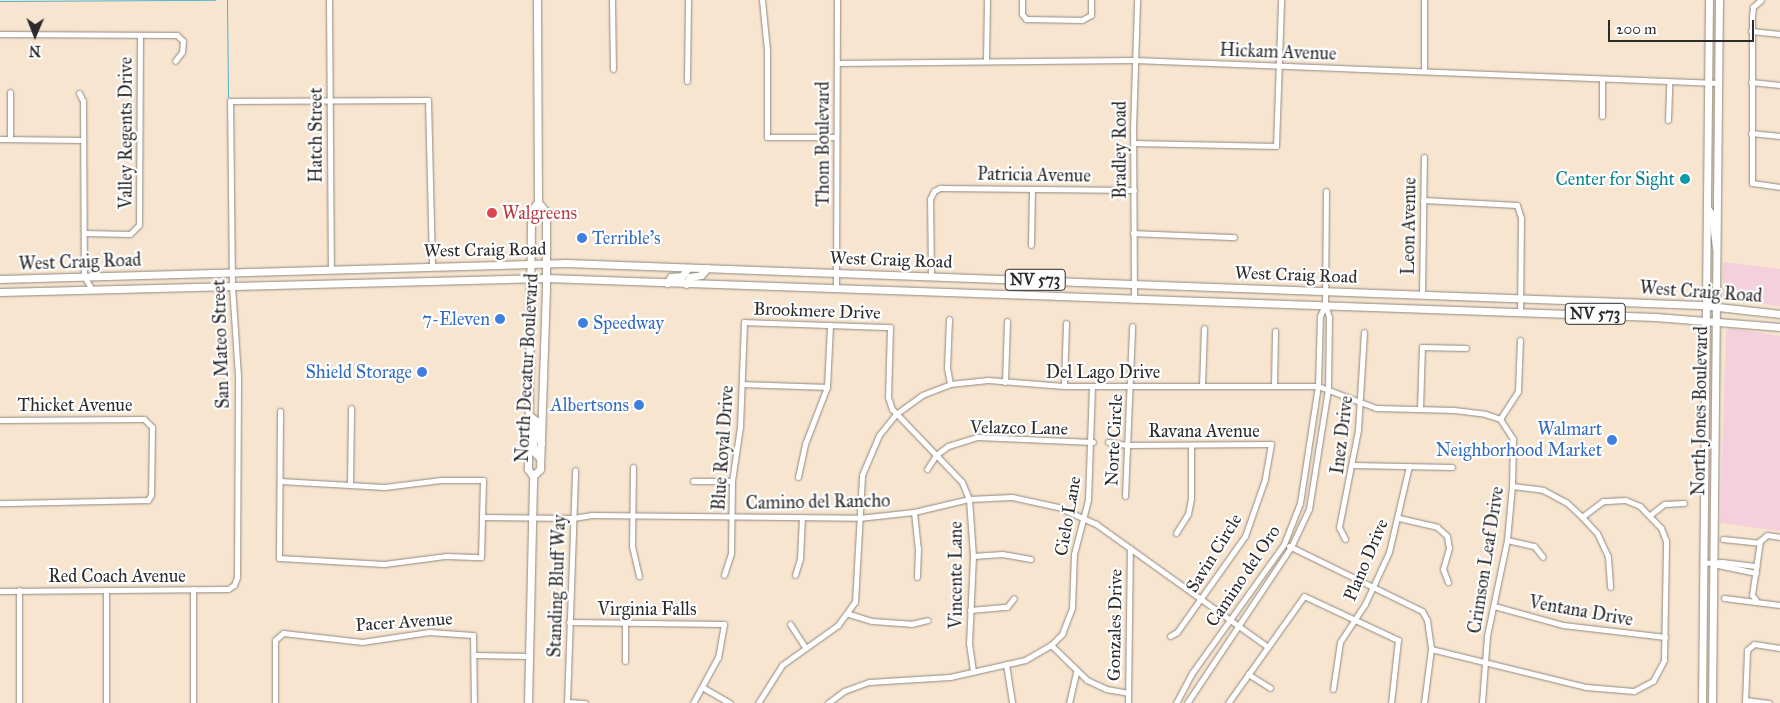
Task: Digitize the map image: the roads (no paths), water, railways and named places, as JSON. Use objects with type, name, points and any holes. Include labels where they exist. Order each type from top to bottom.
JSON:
[{"type":"main road","name":"North Decatur Boulevard","points":[[528,703],[533,476],[528,469],[532,278],[531,211],[538,202],[537,0]]},
{"type":"main road","name":"North Jones Boulevard","points":[[1702,703],[1709,0]]},
{"type":"main road","name":"North Jones Boulevard","points":[[1712,703],[1713,458],[1718,306],[1719,0]]},
{"type":"main road","points":[[1717,188],[1707,208],[1712,215],[1718,254]]},
{"type":"main road","name":"North Decatur Boulevard","points":[[533,476],[540,470],[546,278],[546,212],[538,202]]},
{"type":"main road","name":"West Craig Road","points":[[0,279],[546,263],[1562,299],[1706,305],[1780,314]]},
{"type":"main road","points":[[392,267],[392,281]]},
{"type":"main road","points":[[667,283],[671,277],[682,276],[688,268]]},
{"type":"main road","points":[[686,284],[690,277],[701,275],[707,268]]},
{"type":"main road","name":"West Craig Road","points":[[0,292],[546,278],[1134,300],[1561,313],[1706,319],[1780,327]]},
{"type":"main road","points":[[1561,313],[1562,299]]},
{"type":"main road","points":[[529,415],[535,420],[535,433],[541,443]]},
{"type":"main road","points":[[529,432],[534,440],[535,453],[540,458]]},
{"type":"main road","points":[[1704,458],[1713,458]]},
{"type":"street","name":"Hatch Street","points":[[329,0],[331,270]]},
{"type":"street","points":[[612,0],[613,69]]},
{"type":"street","points":[[688,0],[688,81]]},
{"type":"street","points":[[762,0],[767,50],[767,137],[836,137]]},
{"type":"street","name":"Thom Boulevard","points":[[836,289],[837,0]]},
{"type":"street","points":[[986,61],[987,0]]},
{"type":"street","points":[[1022,0],[1022,14],[1030,20],[1082,20],[1091,14],[1091,0]]},
{"type":"street","name":"Bradley Road","points":[[1134,300],[1134,60],[1137,0]]},
{"type":"street","points":[[1134,143],[1276,146],[1281,0]]},
{"type":"street","points":[[1424,0],[1424,70]]},
{"type":"street","points":[[1761,0],[1753,7],[1751,31],[1752,183],[1780,187]]},
{"type":"street","points":[[1751,31],[1780,34]]},
{"type":"street","points":[[0,34],[180,36],[183,41],[182,52],[175,61]]},
{"type":"street","name":"Valley Regents Drive","points":[[84,233],[130,234],[136,231],[139,225],[140,35]]},
{"type":"street","name":"Hickam Avenue","points":[[837,63],[1134,60],[1718,83]]},
{"type":"street","points":[[1602,79],[1602,116]]},
{"type":"street","points":[[1668,120],[1669,82]]},
{"type":"street","points":[[1751,82],[1780,85]]},
{"type":"street","points":[[10,92],[10,139]]},
{"type":"street","points":[[79,93],[83,101],[84,276],[92,290]]},
{"type":"street","points":[[330,98],[428,100],[432,265]]},
{"type":"street","name":"San Mateo Street","points":[[234,585],[237,577],[238,376],[232,286],[230,101],[330,98]]},
{"type":"street","points":[[1751,133],[1780,136]]},
{"type":"street","points":[[0,139],[83,140]]},
{"type":"street","name":"Leon Avenue","points":[[1422,295],[1424,157]]},
{"type":"street","name":"Patricia Avenue","points":[[931,276],[930,199],[934,191],[940,188],[1134,190]]},
{"type":"street","points":[[1031,245],[1032,189]]},
{"type":"street","name":"Camino del Oro","points":[[1187,703],[1291,547],[1308,509],[1314,486],[1328,389],[1329,316],[1325,305],[1326,191]]},
{"type":"street","points":[[1423,200],[1517,205],[1521,218],[1520,312]]},
{"type":"street","points":[[1133,233],[1234,238]]},
{"type":"street","name":"Camino del Oro","points":[[1176,703],[1192,673],[1284,544],[1306,479],[1318,386],[1320,316],[1325,305]]},
{"type":"street","points":[[949,319],[947,368],[950,384]]},
{"type":"street","points":[[1005,382],[1007,321]]},
{"type":"street","name":"Brookmere Drive","points":[[744,322],[890,327]]},
{"type":"street","name":"Blue Royal Drive","points":[[724,574],[731,553],[732,481],[742,384],[744,322]]},
{"type":"street","points":[[1064,386],[1066,323]]},
{"type":"street","points":[[798,477],[805,444],[827,387],[830,325]]},
{"type":"street","name":"Norte Circle","points":[[1125,496],[1132,326]]},
{"type":"street","name":"Vincente Lane","points":[[890,327],[888,397],[896,414],[962,482],[969,499],[973,556],[970,610],[973,672]]},
{"type":"street","points":[[1202,386],[1204,328]]},
{"type":"street","points":[[1274,384],[1275,331]]},
{"type":"street","name":"Inez Drive","points":[[1345,539],[1339,526],[1353,465],[1361,402],[1364,332]]},
{"type":"street","points":[[1500,419],[1518,391],[1520,340]]},
{"type":"street","points":[[1420,409],[1422,347],[1466,348]]},
{"type":"street","name":"Del Lago Drive","points":[[849,614],[857,596],[862,475],[870,451],[896,414],[922,395],[950,384],[975,380],[1064,386],[1274,384],[1318,386],[1384,410],[1420,409],[1485,414],[1500,419]]},
{"type":"street","points":[[742,384],[827,387]]},
{"type":"street","name":"Cielo Lane","points":[[1052,646],[1062,634],[1072,608],[1074,554],[1088,500],[1093,442],[1092,386]]},
{"type":"street","points":[[350,484],[351,408]]},
{"type":"street","points":[[280,411],[279,558],[384,564],[446,556],[481,557],[483,480],[441,480],[384,487],[280,482]]},
{"type":"street","name":"Thicket Avenue","points":[[0,420],[144,418],[149,422],[151,495],[148,500],[0,503]]},
{"type":"street","name":"Crimson Leaf Drive","points":[[1482,703],[1488,663],[1488,636],[1507,540],[1512,486],[1513,439],[1500,419]]},
{"type":"street","name":"Velazco Lane","points":[[927,469],[936,455],[961,440],[977,437],[1093,442]]},
{"type":"street","name":"Ravana Avenue","points":[[1108,442],[1128,445],[1271,444]]},
{"type":"street","name":"Savin Circle","points":[[1170,636],[1177,632],[1237,549],[1256,512],[1266,480],[1271,444]]},
{"type":"street","points":[[1176,533],[1188,514],[1192,498],[1191,445]]},
{"type":"street","points":[[1353,465],[1452,467]]},
{"type":"street","name":"Plano Drive","points":[[1333,689],[1340,642],[1372,589],[1399,518],[1410,466]]},
{"type":"street","points":[[633,467],[632,546],[640,576]]},
{"type":"street","name":"Standing Bluff Way","points":[[567,702],[576,470]]},
{"type":"street","points":[[693,481],[732,481]]},
{"type":"street","points":[[1512,486],[1543,490],[1566,502],[1582,518],[1601,540],[1610,565],[1610,587]]},
{"type":"street","name":"Camino del Rancho","points":[[482,517],[573,518],[592,515],[632,515],[859,518],[914,512],[969,499],[1012,497],[1044,502],[1083,517],[1268,646]]},
{"type":"street","points":[[1431,649],[1553,681],[1622,692],[1634,691],[1653,681],[1664,660],[1666,541],[1661,528],[1650,515],[1633,502],[1610,499],[1597,504],[1582,518]]},
{"type":"street","points":[[1650,515],[1664,504],[1684,503]]},
{"type":"street","points":[[914,512],[918,548],[917,577]]},
{"type":"street","points":[[794,575],[800,559],[802,517]]},
{"type":"street","points":[[1399,518],[1437,527],[1447,536],[1449,548],[1442,569],[1448,582]]},
{"type":"street","points":[[1756,600],[1752,595],[1759,543],[1764,536],[1780,536]]},
{"type":"street","points":[[1723,539],[1759,543]]},
{"type":"street","points":[[1507,540],[1534,546],[1543,557]]},
{"type":"street","points":[[1284,544],[1372,589],[1422,611],[1427,620],[1431,649],[1424,703]]},
{"type":"street","name":"Gonzales Drive","points":[[1128,703],[1130,548]]},
{"type":"street","points":[[973,556],[1002,554],[1031,559]]},
{"type":"street","points":[[1703,564],[1757,566]]},
{"type":"street","points":[[1713,564],[1756,573]]},
{"type":"street","name":"Red Coach Avenue","points":[[0,591],[228,589],[234,585]]},
{"type":"street","points":[[192,703],[193,589]]},
{"type":"street","points":[[19,590],[19,703]]},
{"type":"street","points":[[106,590],[106,703]]},
{"type":"street","points":[[1228,703],[1304,596],[1398,640],[1391,703]]},
{"type":"street","points":[[970,610],[1007,607],[1014,598]]},
{"type":"street","points":[[1724,598],[1780,604]]},
{"type":"street","name":"Ventana Drive","points":[[1494,606],[1563,625],[1665,637]]},
{"type":"street","points":[[758,703],[782,665],[849,614],[872,621],[911,624],[928,620]]},
{"type":"street","name":"Virginia Falls","points":[[569,622],[724,624],[718,657],[702,687]]},
{"type":"street","points":[[625,623],[625,661]]},
{"type":"street","points":[[790,624],[806,647]]},
{"type":"street","name":"Pacer Avenue","points":[[275,703],[278,636],[300,634],[362,642],[429,632],[473,635],[476,655]]},
{"type":"street","points":[[828,703],[833,698],[869,682],[925,680],[973,672],[1039,654],[1052,646],[1076,672],[1106,689],[1128,693]]},
{"type":"street","points":[[1769,703],[1745,702],[1746,657],[1750,647],[1780,648]]},
{"type":"street","points":[[474,703],[476,655],[529,656]]},
{"type":"street","points":[[1006,664],[1012,703]]},
{"type":"street","points":[[1069,703],[1076,672]]},
{"type":"street","points":[[1248,674],[1270,688]]},
{"type":"street","points":[[693,703],[702,687],[730,703]]},
{"type":"street","points":[[833,698],[837,703]]},
{"type":"street","points":[[567,702],[585,703]]},
{"type":"waterway","points":[[0,1],[215,0]]},
{"type":"waterway","points":[[227,0],[228,97]]},
{"type":"place","name":"Center for Sight","points":[[1685,179]]},
{"type":"place","name":"Walgreens","points":[[492,213]]},
{"type":"place","name":"Terrible's","points":[[582,238]]},
{"type":"place","name":"7-Eleven","points":[[500,319]]},
{"type":"place","name":"Speedway","points":[[583,323]]},
{"type":"place","name":"Shield Storage","points":[[422,372]]},
{"type":"place","name":"Albertsons","points":[[639,405]]},
{"type":"place","name":"Walmart Neighborhood Market","points":[[1612,440]]}]
